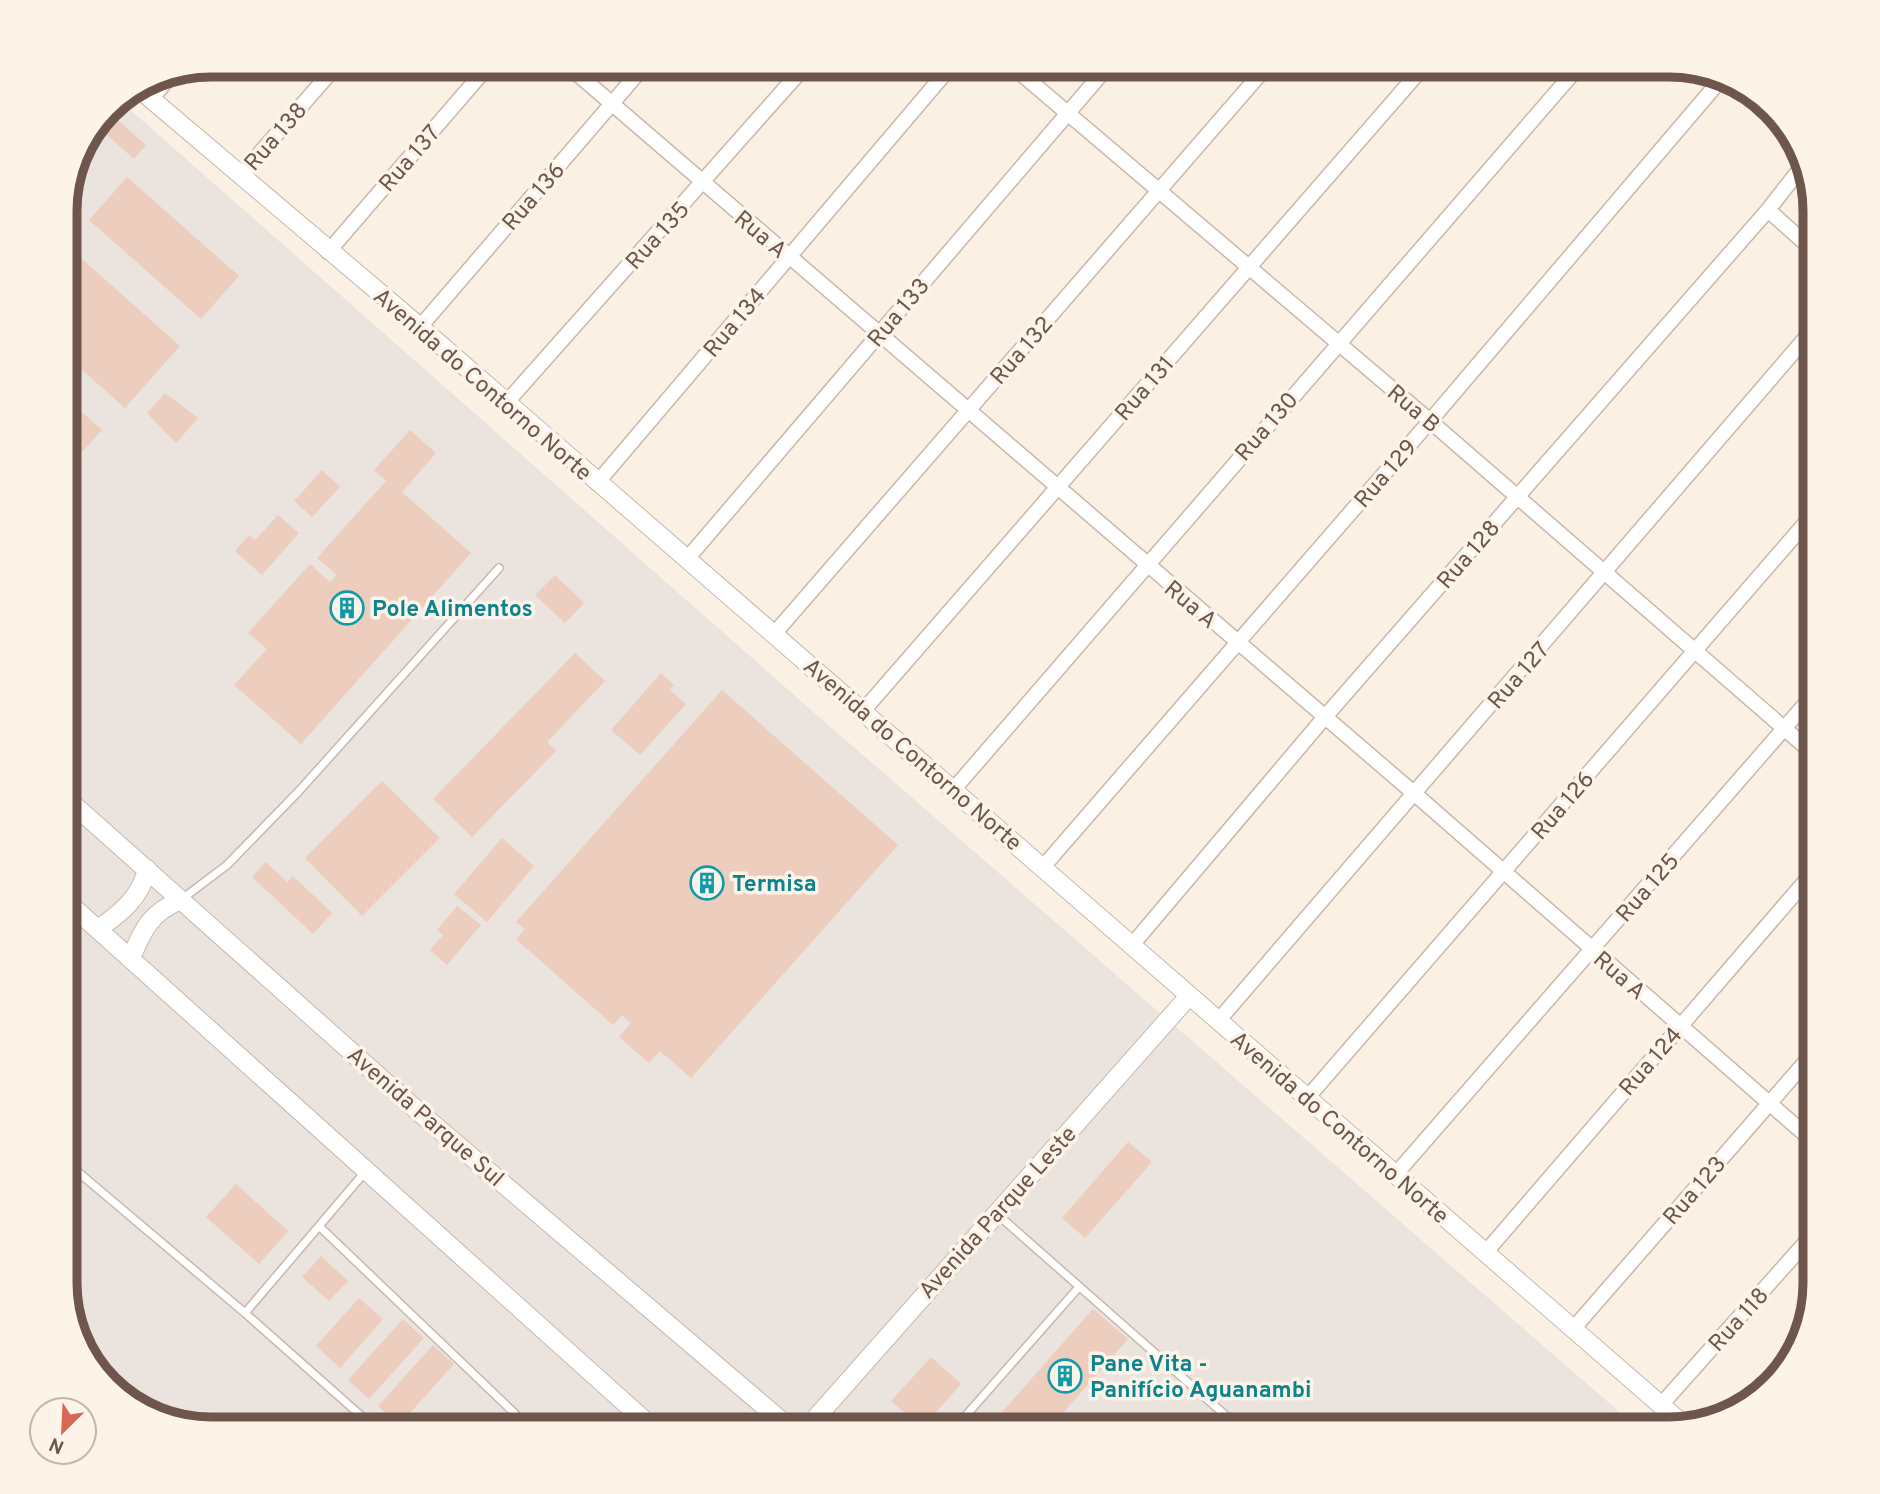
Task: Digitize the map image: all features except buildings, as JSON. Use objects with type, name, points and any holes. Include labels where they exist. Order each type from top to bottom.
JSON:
[{"type":"street","name":"Rua 138","points":[[240,176],[327,77]]},
{"type":"street","name":"Rua 137","points":[[328,252],[479,77]]},
{"type":"street","name":"Rua A","points":[[581,77],[702,184],[1416,794],[1803,1132]]},
{"type":"street","name":"Rua 136","points":[[420,327],[635,77]]},
{"type":"street","name":"Rua 135","points":[[506,403],[796,77]]},
{"type":"street","name":"Rua 134","points":[[597,484],[942,77]]},
{"type":"street","name":"Rua B","points":[[1025,77],[1337,345],[1430,421],[1803,744]]},
{"type":"street","name":"Rua 133","points":[[687,559],[1098,77]]},
{"type":"street","name":"Rua 132","points":[[774,634],[1258,77]]},
{"type":"street","name":"Rua 131","points":[[863,711],[1414,77]]},
{"type":"street","name":"Rua 130","points":[[954,789],[1145,564],[1570,77]]},
{"type":"street","name":"Rua 129","points":[[1043,867],[1430,421],[1715,85]]},
{"type":"street","name":"Avenida do Contorno Norte","points":[[145,94],[328,252],[420,327],[597,484],[954,789],[1674,1417]]},
{"type":"street","name":"Rua 128","points":[[1132,945],[1324,718],[1769,210],[1797,173]]},
{"type":"street","points":[[1769,210],[1803,241]]},
{"type":"street","name":"Rua 127","points":[[1219,1021],[1803,341]]},
{"type":"street","name":"Rua 126","points":[[1308,1097],[1803,526]]},
{"type":"street","name":"Rua 125","points":[[1395,1175],[1803,707]]},
{"type":"street","name":"Avenida Parque Sul","points":[[77,808],[421,1113],[777,1417]]},
{"type":"street","points":[[98,929],[120,914],[143,886],[147,869]]},
{"type":"street","name":"Rua 124","points":[[1485,1252],[1803,884]]},
{"type":"street","points":[[131,958],[142,931],[161,908],[181,900]]},
{"type":"street","points":[[77,911],[641,1417]]},
{"type":"street","name":"Avenida Parque Leste","points":[[817,1417],[1189,996]]},
{"type":"street","name":"Rua 123","points":[[1573,1329],[1803,1065]]},
{"type":"street","name":"Rua 118","points":[[1661,1405],[1803,1245]]},
{"type":"lane","points":[[181,900],[227,865],[299,791],[499,568]]},
{"type":"lane","points":[[77,1171],[246,1313],[363,1417]]},
{"type":"lane","points":[[246,1313],[366,1171]]},
{"type":"lane","points":[[996,1213],[1227,1417]]},
{"type":"lane","points":[[320,1227],[518,1417]]},
{"type":"lane","points":[[965,1417],[1080,1287]]},
{"type":"shaded area","points":[[127,107],[811,710],[1625,1417],[211,1417],[194,1416],[160,1407],[144,1399],[116,1378],[91,1342],[84,1326],[77,1292],[77,202],[87,160],[116,116]]},
{"type":"place","name":"Pole Alimentos","points":[[347,608]]},
{"type":"place","name":"Termisa","points":[[707,883]]},
{"type":"place","name":"Pane Vita - Panifício Aguanambi","points":[[1065,1376]]}]
